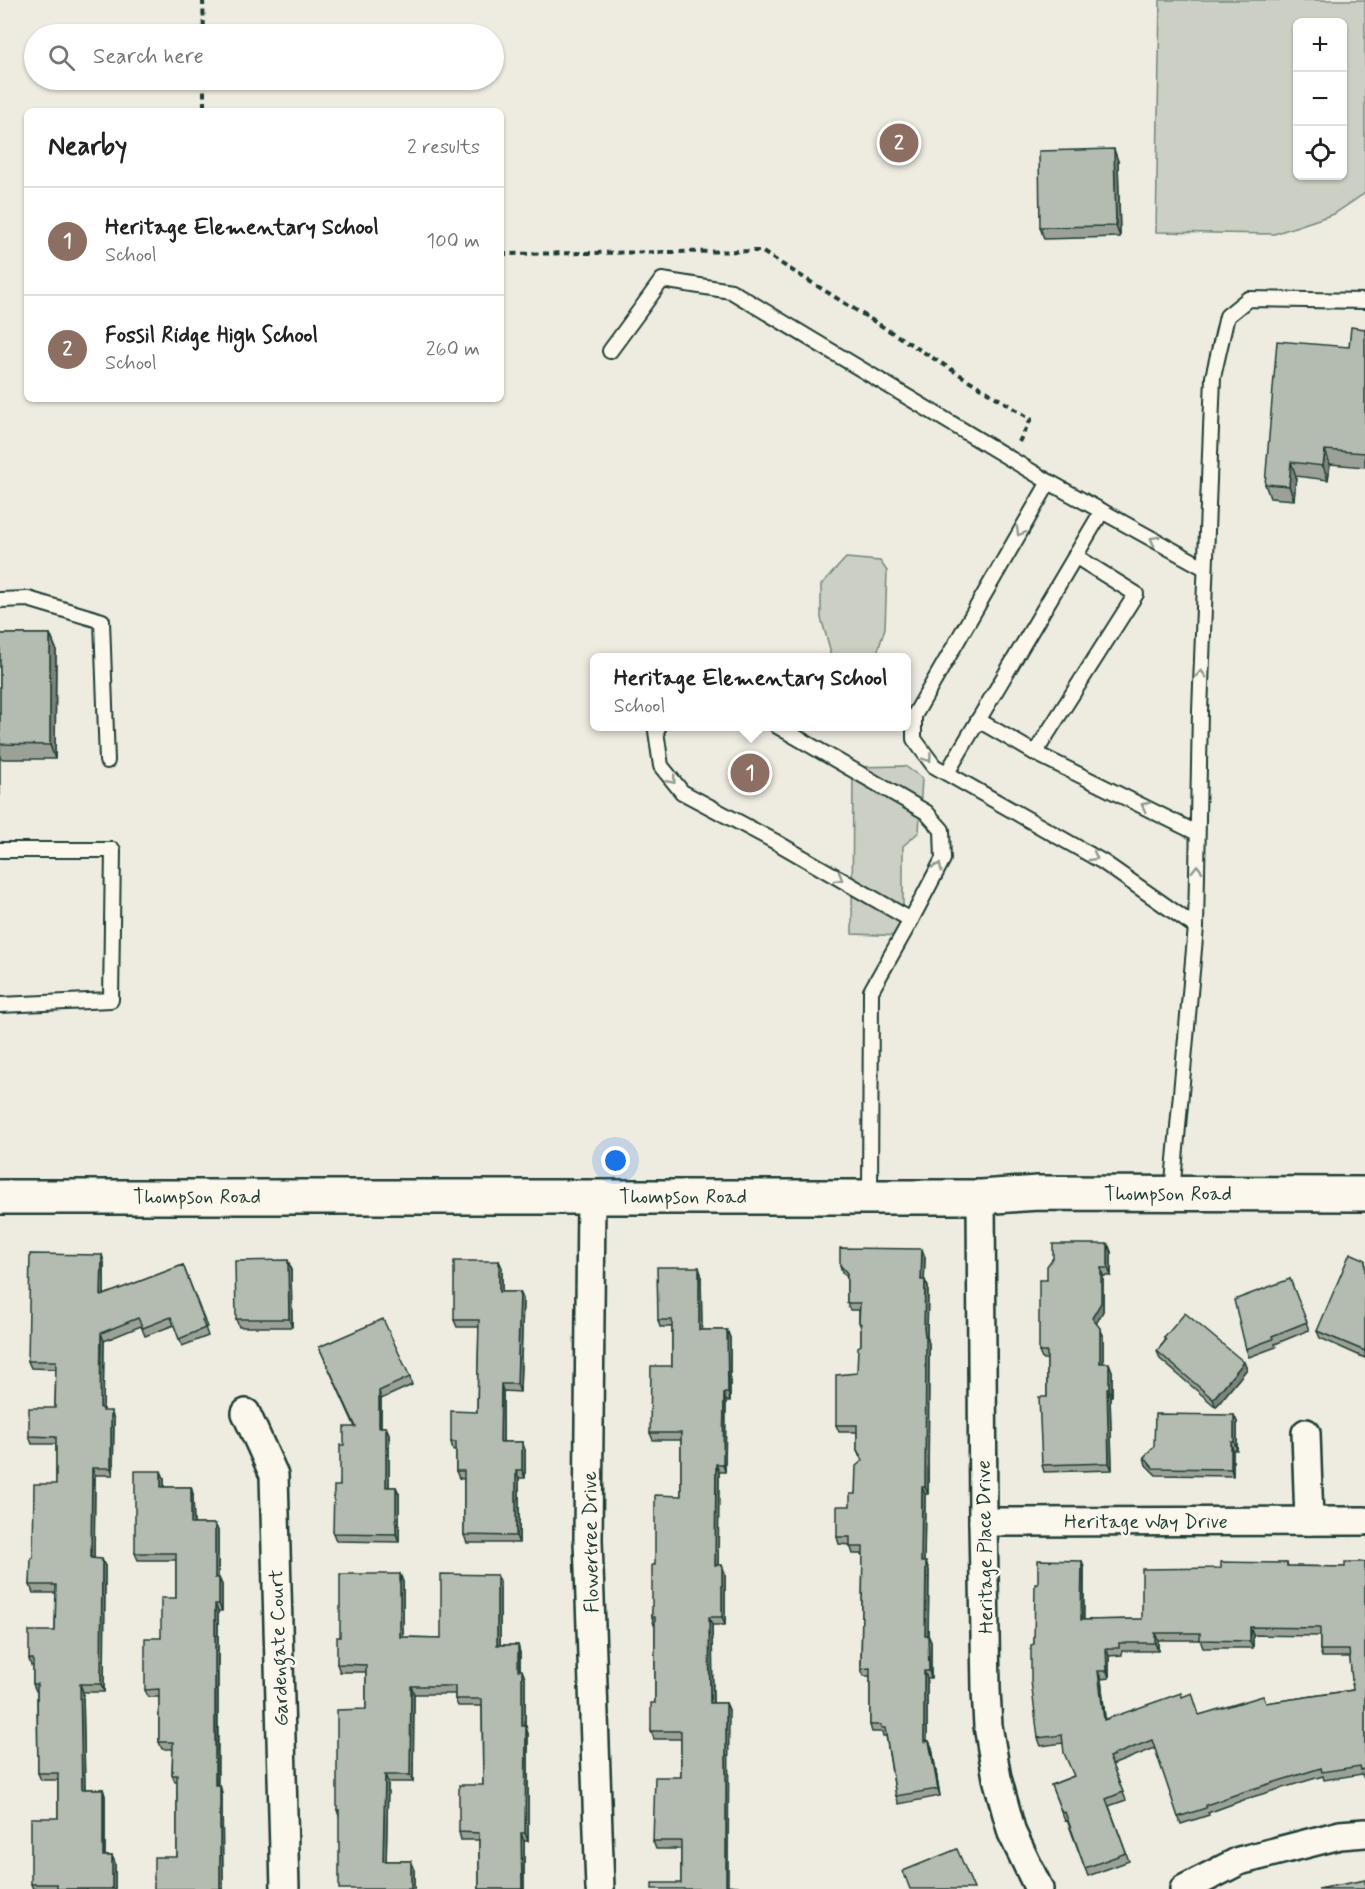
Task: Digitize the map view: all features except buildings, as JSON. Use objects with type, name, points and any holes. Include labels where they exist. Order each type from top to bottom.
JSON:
[{"type":"street","name":"Thompson Road","points":[[0,1197],[981,1197],[1038,1192],[1365,1194]]},
{"type":"street","name":"Flowertree Drive","points":[[591,1196],[588,1540],[600,1889]]},
{"type":"street","name":"Heritage Place Drive","points":[[981,1197],[983,1522],[988,1726],[997,1778],[1012,1833],[1039,1889]]},
{"type":"street","name":"Gardengate Court","points":[[246,1413],[274,1475],[285,1889]]},
{"type":"street","points":[[1306,1433],[1309,1521]]},
{"type":"street","name":"Heritage Way Drive","points":[[983,1522],[1365,1521]]},
{"type":"street","points":[[1184,1889],[1239,1861],[1340,1835],[1365,1833]]},
{"type":"lane","points":[[610,351],[662,280],[731,291],[1049,482],[1205,568]]},
{"type":"lane","points":[[1172,1193],[1196,927],[1200,711],[1213,377],[1227,316],[1248,299],[1365,301]]},
{"type":"lane","points":[[1049,482],[914,716],[914,739],[934,766],[1103,862],[1196,927]]},
{"type":"lane","points":[[947,773],[1102,511]]},
{"type":"lane","points":[[1035,753],[1136,594],[1075,556]]},
{"type":"lane","points":[[0,600],[28,599],[102,621],[107,761]]},
{"type":"lane","points":[[978,720],[1035,753],[1197,833]]},
{"type":"lane","points":[[656,731],[661,766],[682,792],[776,842],[911,920]]},
{"type":"lane","points":[[786,731],[926,812],[942,830],[943,859],[871,991],[870,1196]]},
{"type":"lane","points":[[0,850],[113,850],[111,1000],[0,1005]]},
{"type":"path","points":[[203,0],[204,24]]},
{"type":"path","points":[[204,90],[204,108]]},
{"type":"shaded area","points":[[1160,0],[1365,0],[1365,193],[1334,214],[1274,234],[1156,232]]},
{"type":"shaded area","points":[[846,558],[880,561],[887,571],[885,628],[877,653],[830,653],[821,618],[821,585]]},
{"type":"shaded area","points":[[905,766],[922,778],[919,832],[903,846],[903,936],[852,934],[853,767]]},
{"type":"place","name":"Fossil Ridge High School","points":[[899,143]]},
{"type":"place","name":"Heritage Elementary School","points":[[750,773]]}]
